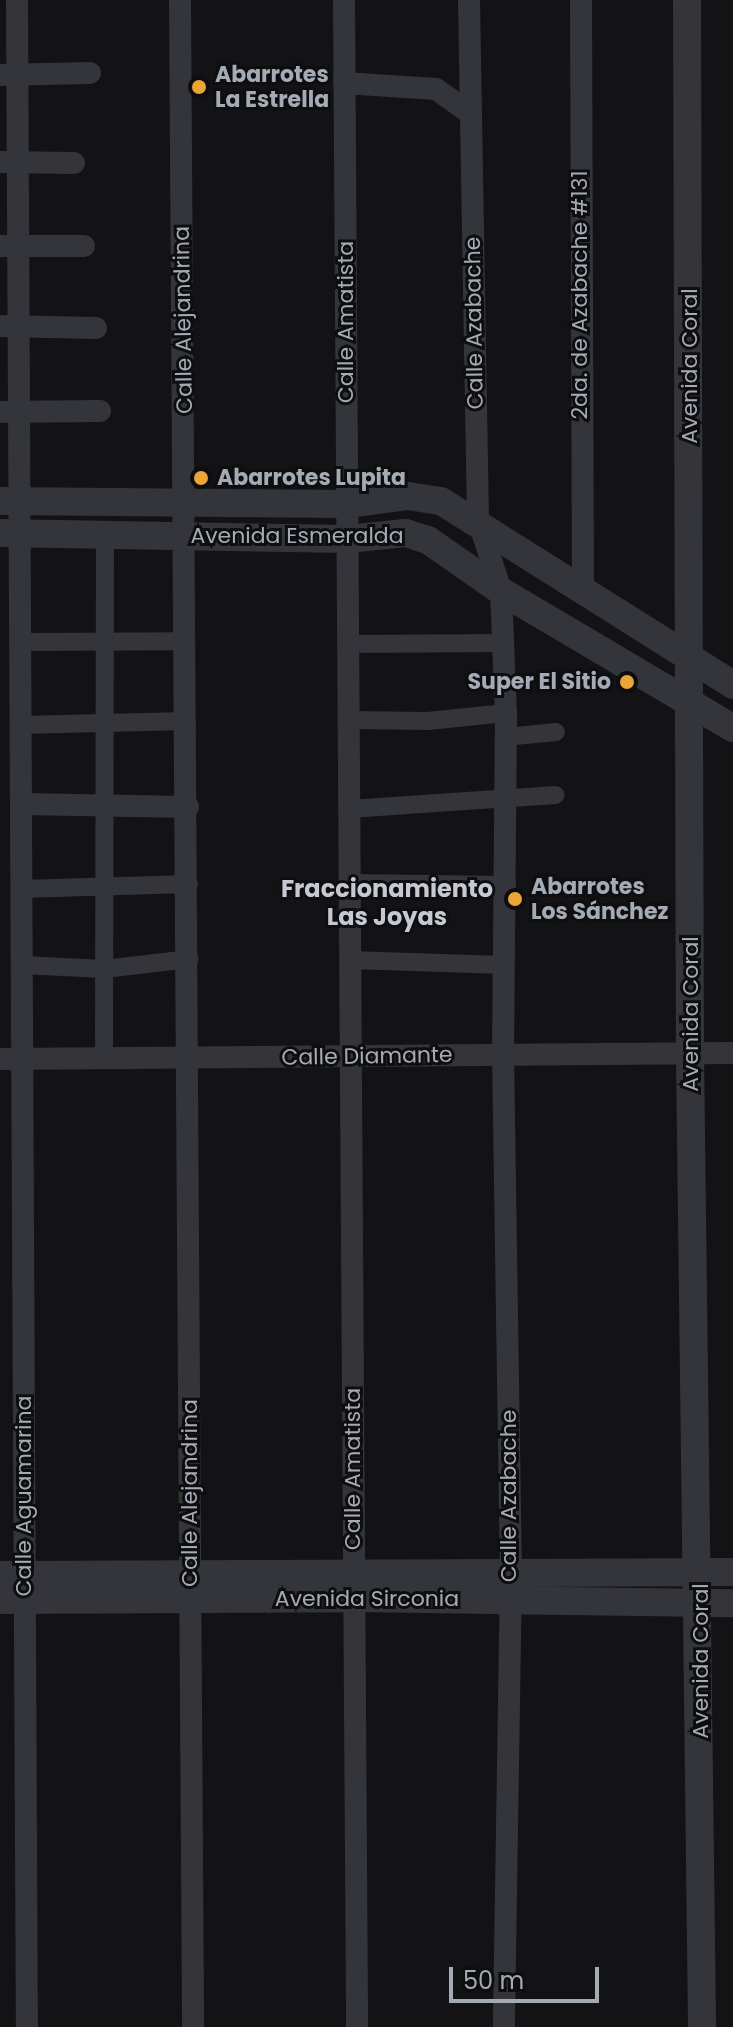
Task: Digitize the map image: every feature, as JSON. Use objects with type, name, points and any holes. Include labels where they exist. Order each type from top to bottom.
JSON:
[{"type":"street","name":"Calle Aguamarina","points":[[17,0],[8,75],[10,533],[20,642],[22,965],[11,1059],[12,1588],[27,2027]]},
{"type":"street","name":"Calle Alejandrina","points":[[180,0],[189,884],[193,2027]]},
{"type":"street","name":"Calle Amatista","points":[[344,0],[357,2027]]},
{"type":"street","name":"Calle Azabache","points":[[469,0],[478,519],[501,591],[506,713],[507,885],[503,1054],[510,1587],[504,2027]]},
{"type":"street","name":"2da. de Azabache #131","points":[[581,0],[583,590]]},
{"type":"street","name":"Avenida Coral","points":[[687,0],[692,664],[690,1054],[700,1573],[702,2027]]},
{"type":"street","points":[[8,75],[90,73]]},
{"type":"street","points":[[344,83],[436,89],[471,114]]},
{"type":"street","points":[[9,162],[74,163]]},
{"type":"street","points":[[9,245],[84,246]]},
{"type":"street","points":[[9,326],[96,328]]},
{"type":"street","points":[[10,412],[100,411]]},
{"type":"street","name":"Avenida Esmeralda","points":[[10,500],[347,504],[408,496],[441,501],[478,519],[692,664],[733,685]]},
{"type":"street","name":"Avenida Esmeralda","points":[[10,533],[348,539],[406,533],[428,540],[501,591],[692,707],[733,728]]},
{"type":"street","points":[[104,1058],[105,534]]},
{"type":"street","points":[[20,642],[105,638],[186,641]]},
{"type":"street","points":[[348,644],[503,643]]},
{"type":"street","points":[[349,720],[428,721],[506,713]]},
{"type":"street","points":[[20,725],[187,721]]},
{"type":"street","points":[[506,737],[556,732]]},
{"type":"street","points":[[349,809],[556,795]]},
{"type":"street","points":[[21,804],[188,807]]},
{"type":"street","points":[[350,883],[507,885]]},
{"type":"street","points":[[21,889],[104,884],[189,884]]},
{"type":"street","points":[[22,965],[104,969],[189,959]]},
{"type":"street","points":[[350,960],[504,965]]},
{"type":"street","name":"Calle Diamante","points":[[11,1059],[733,1053]]},
{"type":"street","name":"Avenida Sirconia","points":[[510,1587],[733,1572]]},
{"type":"street","name":"Avenida Sirconia","points":[[12,1588],[510,1587],[733,1603]]},
{"type":"place","name":"Abarrotes La Estrella","points":[[199,87]]},
{"type":"place","name":"Abarrotes Lupita","points":[[201,478]]},
{"type":"place","name":"Super El Sitio","points":[[627,682]]},
{"type":"place","name":"Abarrotes Los Sánchez","points":[[515,899]]},
{"type":"district","name":"Fraccionamiento Las Joyas","points":[[387,903]]}]
